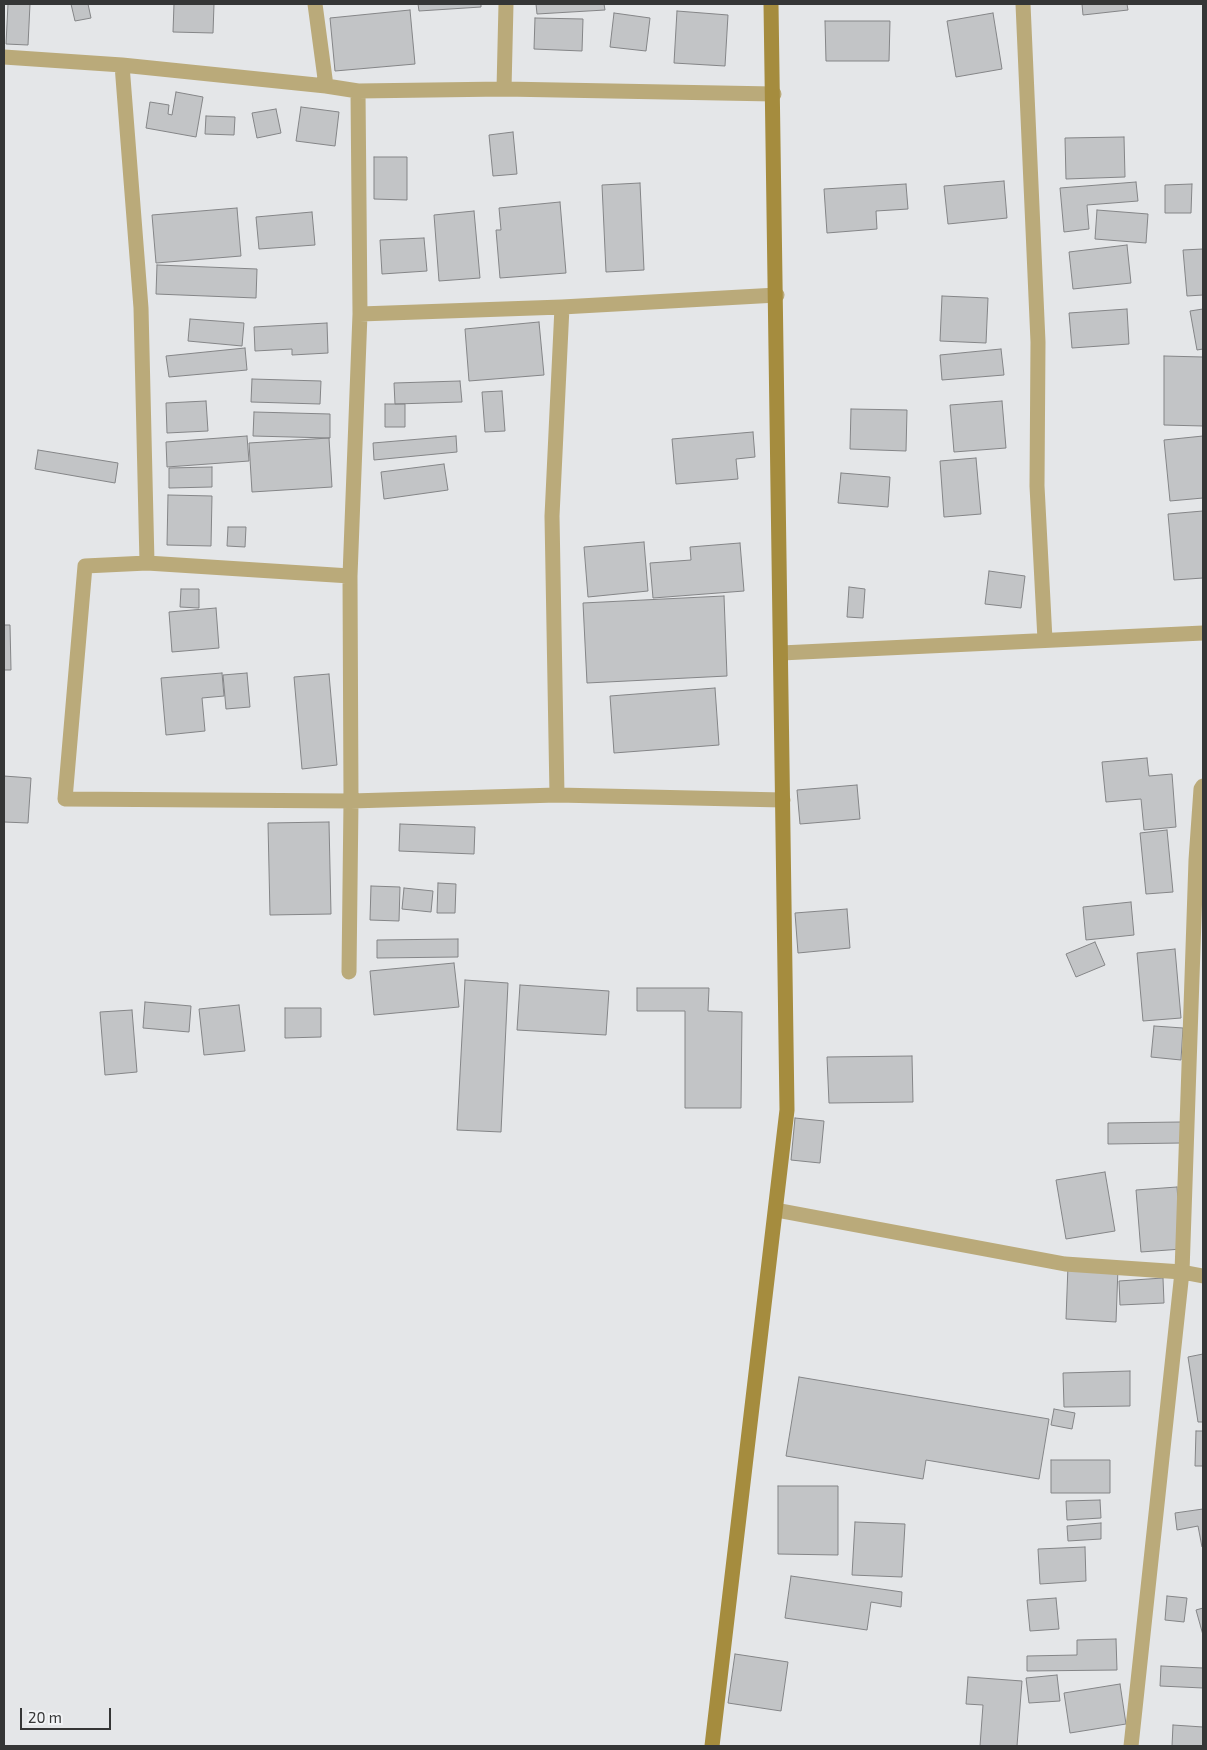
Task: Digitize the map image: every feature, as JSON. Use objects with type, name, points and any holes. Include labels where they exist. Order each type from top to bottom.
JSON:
[{"type":"street","points":[[315,4],[326,86]]},
{"type":"street","points":[[504,89],[506,4]]},
{"type":"street","points":[[712,1746],[787,1110],[777,295],[771,4]]},
{"type":"street","points":[[1023,4],[1038,342],[1037,486],[1045,640]]},
{"type":"street","points":[[4,57],[122,65],[358,91],[504,89],[774,94]]},
{"type":"street","points":[[122,65],[141,308],[148,563]]},
{"type":"street","points":[[349,972],[351,801],[350,576],[360,314],[358,91]]},
{"type":"street","points":[[360,314],[562,307],[777,295]]},
{"type":"street","points":[[557,796],[552,516],[562,307]]},
{"type":"street","points":[[350,576],[148,563],[85,566],[65,799],[351,801],[557,796],[783,800]]},
{"type":"street","points":[[781,653],[1203,633]]},
{"type":"street","points":[[1131,1746],[1182,1272],[1196,860],[1201,789],[1203,786]]},
{"type":"street","points":[[776,1210],[1064,1264],[1182,1272],[1203,1276]]},
{"type":"building","points":[[8,4],[30,4],[28,45],[6,44]]},
{"type":"building","points":[[71,4],[88,4],[91,18],[75,21]]},
{"type":"building","points":[[174,4],[214,4],[213,33],[173,32]]},
{"type":"building","points":[[418,4],[481,4],[481,7],[419,11]]},
{"type":"building","points":[[536,4],[604,4],[605,10],[537,14]]},
{"type":"building","points":[[1082,4],[1127,4],[1128,10],[1083,15]]},
{"type":"building","points":[[410,10],[415,64],[335,71],[330,18]]},
{"type":"building","points":[[677,11],[728,15],[725,66],[674,63]]},
{"type":"building","points":[[614,13],[650,18],[646,51],[610,47]]},
{"type":"building","points":[[993,13],[1002,69],[956,77],[947,21]]},
{"type":"building","points":[[535,18],[583,19],[582,51],[534,49]]},
{"type":"building","points":[[825,21],[890,21],[889,61],[826,61]]},
{"type":"building","points":[[176,92],[203,97],[196,137],[146,128],[150,102],[169,105],[168,114],[172,115]]},
{"type":"building","points":[[301,107],[339,112],[335,146],[296,141]]},
{"type":"building","points":[[276,109],[281,133],[257,138],[252,113]]},
{"type":"building","points":[[206,116],[235,117],[234,135],[205,134]]},
{"type":"building","points":[[513,132],[517,174],[493,176],[489,135]]},
{"type":"building","points":[[1124,137],[1125,177],[1066,179],[1065,138]]},
{"type":"building","points":[[374,157],[407,157],[407,200],[374,199]]},
{"type":"building","points":[[1004,181],[1007,218],[948,224],[944,186]]},
{"type":"building","points":[[1136,182],[1138,201],[1087,205],[1089,229],[1064,232],[1060,188]]},
{"type":"building","points":[[640,183],[644,270],[606,272],[602,185]]},
{"type":"building","points":[[906,184],[908,209],[876,211],[877,229],[827,233],[824,189]]},
{"type":"building","points":[[1192,184],[1191,213],[1165,213],[1165,185]]},
{"type":"building","points":[[560,202],[566,273],[500,278],[496,230],[501,230],[499,208]]},
{"type":"building","points":[[237,208],[241,256],[156,263],[152,215]]},
{"type":"building","points":[[1097,210],[1148,214],[1146,243],[1095,239]]},
{"type":"building","points":[[474,211],[480,278],[439,281],[434,215]]},
{"type":"building","points":[[312,212],[315,245],[259,249],[256,217]]},
{"type":"building","points":[[424,238],[427,271],[382,274],[380,240]]},
{"type":"building","points":[[1127,245],[1131,283],[1073,289],[1069,252]]},
{"type":"building","points":[[1203,249],[1203,295],[1187,296],[1183,250]]},
{"type":"building","points":[[157,265],[257,269],[256,298],[156,294]]},
{"type":"building","points":[[942,296],[988,298],[986,343],[940,341]]},
{"type":"building","points":[[1127,309],[1129,344],[1072,348],[1069,313]]},
{"type":"building","points":[[1203,309],[1203,349],[1197,350],[1190,311]]},
{"type":"building","points":[[190,319],[244,323],[242,346],[188,341]]},
{"type":"building","points":[[539,322],[544,375],[469,381],[465,329]]},
{"type":"building","points":[[327,323],[328,353],[292,355],[292,349],[255,351],[254,327]]},
{"type":"building","points":[[245,348],[247,370],[169,377],[166,356]]},
{"type":"building","points":[[1001,349],[1004,375],[942,380],[940,355]]},
{"type":"building","points":[[1164,356],[1203,357],[1203,426],[1164,425]]},
{"type":"building","points":[[252,379],[321,381],[320,404],[251,402]]},
{"type":"building","points":[[460,381],[462,402],[395,404],[394,383]]},
{"type":"building","points":[[502,391],[505,431],[485,432],[482,392]]},
{"type":"building","points":[[206,401],[208,431],[167,433],[166,403]]},
{"type":"building","points":[[1002,401],[1006,448],[954,452],[950,405]]},
{"type":"building","points":[[385,404],[405,404],[405,427],[385,427]]},
{"type":"building","points":[[851,409],[907,410],[906,451],[850,449]]},
{"type":"building","points":[[254,412],[330,414],[330,438],[253,436]]},
{"type":"building","points":[[753,432],[755,457],[736,459],[738,479],[676,484],[672,439]]},
{"type":"building","points":[[247,436],[249,461],[167,467],[166,442]]},
{"type":"building","points":[[456,436],[457,452],[374,460],[373,443]]},
{"type":"building","points":[[1203,436],[1203,498],[1170,501],[1164,440]]},
{"type":"building","points":[[329,438],[332,487],[252,492],[249,443]]},
{"type":"building","points":[[38,450],[118,463],[115,483],[35,469]]},
{"type":"building","points":[[976,458],[981,514],[944,517],[940,461]]},
{"type":"building","points":[[444,464],[448,490],[384,499],[381,472]]},
{"type":"building","points":[[212,467],[212,487],[169,488],[169,468]]},
{"type":"building","points":[[841,473],[890,477],[888,507],[838,503]]},
{"type":"building","points":[[168,495],[212,496],[211,546],[167,545]]},
{"type":"building","points":[[1203,511],[1203,578],[1174,580],[1168,514]]},
{"type":"building","points":[[228,527],[246,527],[245,547],[227,546]]},
{"type":"building","points":[[644,542],[648,591],[588,597],[584,547]]},
{"type":"building","points":[[740,543],[744,591],[653,598],[650,563],[691,560],[690,547]]},
{"type":"building","points":[[989,571],[1025,576],[1021,608],[985,604]]},
{"type":"building","points":[[849,587],[865,589],[863,618],[847,617]]},
{"type":"building","points":[[181,589],[199,589],[199,608],[180,607]]},
{"type":"building","points":[[724,596],[727,676],[587,683],[583,603]]},
{"type":"building","points":[[216,608],[219,648],[172,652],[169,612]]},
{"type":"building","points":[[4,625],[10,625],[11,670],[4,670]]},
{"type":"building","points":[[222,673],[224,696],[202,698],[205,731],[166,735],[161,678]]},
{"type":"building","points":[[247,673],[250,707],[226,709],[223,675]]},
{"type":"building","points":[[329,674],[337,765],[302,769],[294,677]]},
{"type":"building","points":[[715,688],[719,745],[614,753],[610,696]]},
{"type":"building","points":[[1147,758],[1149,776],[1172,774],[1176,827],[1144,830],[1141,799],[1106,802],[1102,762]]},
{"type":"building","points":[[4,776],[31,778],[28,823],[4,822]]},
{"type":"building","points":[[857,785],[860,819],[800,824],[797,790]]},
{"type":"building","points":[[329,822],[331,914],[270,915],[268,823]]},
{"type":"building","points":[[400,824],[475,827],[474,854],[399,851]]},
{"type":"building","points":[[1167,830],[1173,892],[1146,894],[1140,833]]},
{"type":"building","points":[[438,883],[456,884],[455,913],[437,913]]},
{"type":"building","points":[[371,886],[400,887],[399,921],[370,920]]},
{"type":"building","points":[[404,888],[433,891],[431,912],[402,909]]},
{"type":"building","points":[[1131,902],[1134,935],[1086,940],[1083,907]]},
{"type":"building","points":[[847,909],[850,948],[798,953],[795,913]]},
{"type":"building","points":[[458,939],[458,957],[377,958],[377,940]]},
{"type":"building","points":[[1095,942],[1105,965],[1076,977],[1066,954]]},
{"type":"building","points":[[1175,949],[1181,1018],[1143,1021],[1137,953]]},
{"type":"building","points":[[454,963],[459,1007],[374,1015],[370,971]]},
{"type":"building","points":[[465,980],[508,983],[501,1132],[457,1130]]},
{"type":"building","points":[[520,985],[609,991],[606,1035],[517,1030]]},
{"type":"building","points":[[637,988],[709,988],[708,1011],[742,1012],[741,1108],[685,1108],[685,1011],[637,1011]]},
{"type":"building","points":[[145,1002],[191,1006],[189,1032],[143,1028]]},
{"type":"building","points":[[239,1005],[245,1051],[204,1055],[199,1009]]},
{"type":"building","points":[[285,1008],[321,1008],[321,1037],[285,1038]]},
{"type":"building","points":[[132,1010],[137,1072],[105,1075],[100,1012]]},
{"type":"building","points":[[1154,1026],[1183,1028],[1181,1060],[1151,1057]]},
{"type":"building","points":[[912,1056],[913,1102],[829,1103],[827,1057]]},
{"type":"building","points":[[795,1118],[824,1121],[820,1163],[791,1160]]},
{"type":"building","points":[[1181,1122],[1182,1143],[1108,1144],[1108,1123]]},
{"type":"building","points":[[1105,1172],[1115,1231],[1066,1239],[1056,1180]]},
{"type":"building","points":[[1177,1187],[1182,1249],[1141,1252],[1136,1190]]},
{"type":"building","points":[[1068,1266],[1118,1268],[1116,1322],[1066,1319]]},
{"type":"building","points":[[1163,1278],[1164,1303],[1120,1305],[1119,1281]]},
{"type":"building","points":[[1203,1354],[1203,1422],[1198,1422],[1188,1357]]},
{"type":"building","points":[[1130,1371],[1130,1406],[1064,1407],[1063,1373]]},
{"type":"building","points":[[799,1377],[1049,1419],[1039,1479],[926,1460],[923,1479],[786,1456]]},
{"type":"building","points":[[1054,1409],[1075,1413],[1072,1429],[1051,1425]]},
{"type":"building","points":[[1196,1431],[1203,1431],[1203,1466],[1195,1466]]},
{"type":"building","points":[[1051,1460],[1110,1460],[1110,1493],[1051,1493]]},
{"type":"building","points":[[778,1486],[838,1486],[838,1555],[778,1554]]},
{"type":"building","points":[[1100,1500],[1101,1518],[1067,1520],[1066,1501]]},
{"type":"building","points":[[1203,1509],[1202,1547],[1198,1526],[1177,1530],[1175,1513]]},
{"type":"building","points":[[855,1522],[905,1524],[902,1577],[852,1575]]},
{"type":"building","points":[[1101,1523],[1101,1539],[1068,1541],[1067,1526]]},
{"type":"building","points":[[1085,1547],[1086,1581],[1040,1584],[1038,1549]]},
{"type":"building","points":[[791,1576],[902,1592],[901,1607],[871,1602],[867,1630],[785,1618]]},
{"type":"building","points":[[1167,1596],[1187,1598],[1184,1622],[1165,1620]]},
{"type":"building","points":[[1056,1598],[1059,1629],[1030,1631],[1027,1600]]},
{"type":"building","points":[[1203,1608],[1203,1635],[1196,1610]]},
{"type":"building","points":[[1116,1639],[1117,1670],[1027,1671],[1027,1656],[1077,1655],[1077,1640]]},
{"type":"building","points":[[735,1654],[788,1662],[781,1711],[728,1703]]},
{"type":"building","points":[[1161,1666],[1203,1668],[1203,1688],[1160,1686]]},
{"type":"building","points":[[1057,1675],[1060,1701],[1029,1703],[1026,1678]]},
{"type":"building","points":[[968,1677],[1022,1681],[1017,1746],[980,1746],[983,1705],[966,1704]]},
{"type":"building","points":[[1120,1684],[1126,1724],[1070,1733],[1064,1693]]},
{"type":"building","points":[[1173,1725],[1203,1727],[1203,1746],[1172,1746]]}]
